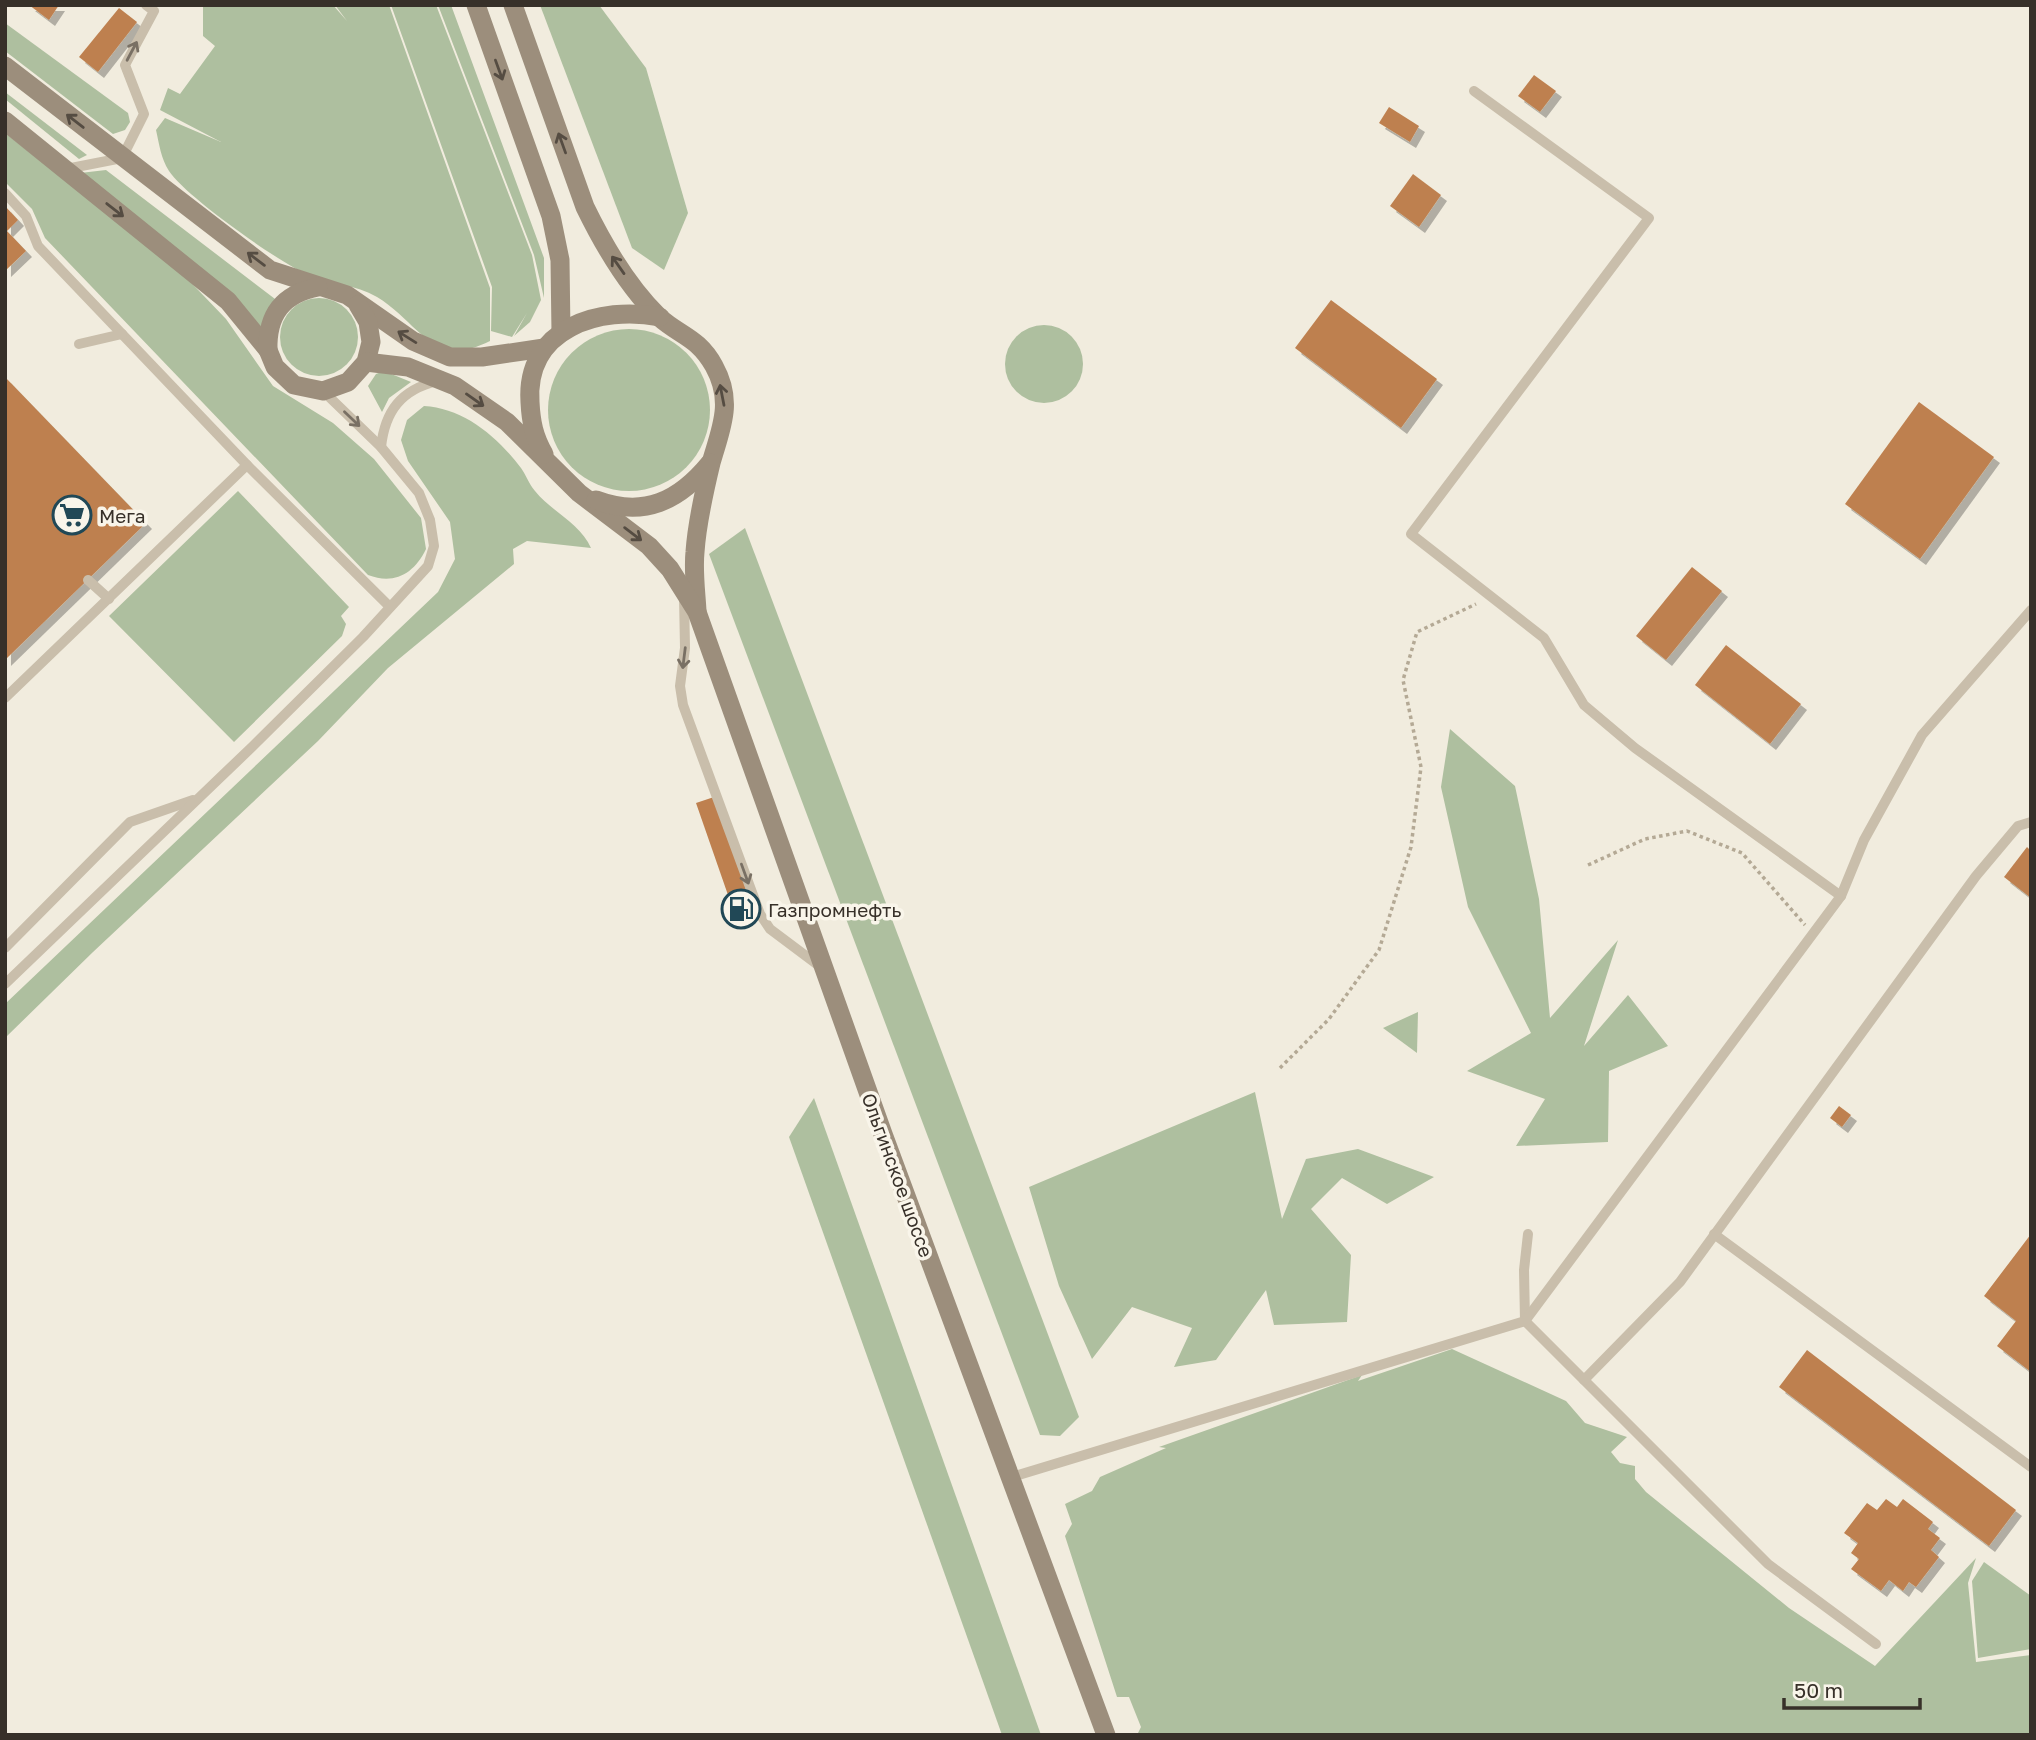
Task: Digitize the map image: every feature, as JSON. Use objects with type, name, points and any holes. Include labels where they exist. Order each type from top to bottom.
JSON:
[{"type":"main road","points":[[476,5],[551,216],[560,260],[561,333]]},
{"type":"main road","points":[[513,5],[585,207],[618,266],[660,317],[694,339],[715,367],[725,400],[724,419],[712,461],[694,554],[697,612]]},
{"type":"main road","points":[[5,66],[270,270],[347,295],[413,341],[450,357],[482,357],[544,348]]},
{"type":"main road","points":[[5,121],[228,301],[268,350],[284,378],[304,389],[323,391],[348,382],[366,362],[371,342],[368,322],[358,304]]},
{"type":"main road","points":[[268,350],[268,331],[274,314],[285,300],[300,290],[318,287]]},
{"type":"main road","points":[[554,470],[532,427],[529,386],[544,348],[561,333],[599,315],[632,312],[660,317]]},
{"type":"main road","points":[[366,362],[408,367],[455,386],[507,422],[579,493],[649,546],[684,590],[697,612]]},
{"type":"main road","points":[[579,493],[613,506],[639,508],[690,488],[712,461]]},
{"type":"main road","name":"Ольгинское шоссе","points":[[697,612],[823,969],[1106,1735]]},
{"type":"lane","points":[[63,170],[122,158],[144,114],[125,65],[154,11],[146,5]]},
{"type":"lane","points":[[1474,91],[1649,218],[1411,534],[1544,638],[1584,705],[1635,748],[1841,897]]},
{"type":"lane","points":[[5,193],[26,216],[38,246],[247,465],[390,607]]},
{"type":"lane","points":[[79,344],[121,334]]},
{"type":"lane","points":[[381,447],[383,424],[398,402],[418,386],[440,380]]},
{"type":"lane","points":[[5,984],[199,798],[428,566],[434,546],[430,520],[419,493],[381,447],[323,391]]},
{"type":"lane","points":[[5,698],[247,465]]},
{"type":"lane","points":[[88,580],[108,599]]},
{"type":"lane","points":[[684,590],[685,648],[680,686],[683,705],[760,914],[771,929],[823,969]]},
{"type":"lane","points":[[1012,1477],[1525,1321],[1841,897],[1864,840],[1922,735],[2031,610]]},
{"type":"lane","points":[[5,948],[130,822],[199,798]]},
{"type":"lane","points":[[1584,1380],[1680,1282],[1976,876],[2018,826],[2031,822]]},
{"type":"lane","points":[[1528,1234],[1524,1270],[1525,1321],[1768,1564],[1876,1644]]},
{"type":"lane","points":[[1714,1234],[2031,1467]]},
{"type":"path","points":[[1280,1068],[1329,1018],[1378,950],[1411,847],[1421,767],[1403,680],[1417,632],[1491,597]]},
{"type":"path","points":[[1588,865],[1645,839],[1687,831],[1742,853],[1813,935]]},
{"type":"green space","points":[[203,5],[333,5],[347,21],[335,5],[389,5],[490,288],[490,341],[454,350],[440,346],[427,339],[377,297],[310,276],[278,258],[213,212],[178,182],[164,161],[156,130],[165,118],[221,142],[160,110],[168,88],[180,94],[215,46],[203,36]]},
{"type":"green space","points":[[391,5],[436,5],[532,255],[541,300],[530,322],[514,336],[527,313],[512,337],[491,331],[492,287]]},
{"type":"green space","points":[[438,5],[451,5],[544,258],[544,298],[534,255]]},
{"type":"green space","points":[[540,5],[599,5],[646,68],[688,213],[664,270],[632,248]]},
{"type":"green space","points":[[5,23],[128,113],[130,122],[125,130],[113,134],[5,51]]},
{"type":"green space","points":[[5,92],[87,155],[79,159],[5,99]]},
{"type":"green space","points":[[5,133],[178,269],[226,319],[273,386],[333,423],[374,459],[421,518],[426,549],[416,565],[395,578],[368,575],[45,238],[32,209],[5,182]]},
{"type":"green space","points":[[106,170],[279,302],[268,312],[260,328],[80,173]]},
{"type":"green space","points":[[319,298],[334,301],[351,315],[358,337],[355,352],[341,369],[319,376],[304,373],[287,359],[280,337],[283,322],[297,305]]},
{"type":"green space","points":[[1044,325],[1059,328],[1072,336],[1080,349],[1083,364],[1080,379],[1072,392],[1059,400],[1044,403],[1029,400],[1016,392],[1008,379],[1005,364],[1008,349],[1016,336],[1029,328]]},
{"type":"green space","points":[[629,329],[660,335],[674,342],[686,353],[697,365],[704,379],[710,410],[704,441],[697,455],[686,467],[674,478],[660,485],[629,491],[598,485],[584,478],[572,467],[561,455],[554,441],[548,410],[554,379],[561,365],[572,353],[584,342],[598,335]]},
{"type":"green space","points":[[384,371],[411,382],[389,398],[382,412],[368,386],[376,374]]},
{"type":"green space","points":[[424,406],[466,418],[490,435],[512,456],[535,491],[580,532],[591,548],[527,541],[513,549],[514,564],[388,668],[318,741],[5,1038],[5,1004],[438,592],[455,559],[450,522],[408,461],[401,440],[407,420]]},
{"type":"green space","points":[[238,491],[349,607],[341,616],[346,624],[342,636],[234,742],[109,616]]},
{"type":"green space","points":[[745,528],[1079,1417],[1060,1436],[1040,1435],[709,554]]},
{"type":"green space","points":[[1450,729],[1515,786],[1539,899],[1550,1018],[1618,940],[1584,1046],[1628,995],[1668,1046],[1609,1071],[1608,1142],[1516,1146],[1545,1099],[1467,1071],[1531,1033],[1468,907],[1441,787]]},
{"type":"green space","points":[[1418,1012],[1417,1053],[1383,1028]]},
{"type":"green space","points":[[1255,1092],[1282,1219],[1306,1159],[1358,1149],[1434,1177],[1387,1204],[1342,1178],[1311,1209],[1351,1255],[1347,1322],[1274,1325],[1266,1290],[1216,1360],[1174,1367],[1192,1328],[1132,1307],[1092,1359],[1059,1286],[1029,1187]]},
{"type":"green space","points":[[814,1098],[1041,1735],[1002,1735],[789,1137]]},
{"type":"green space","points":[[1452,1349],[1566,1401],[1585,1423],[1627,1437],[1611,1452],[1620,1463],[1635,1466],[1635,1479],[1646,1492],[1789,1608],[1875,1666],[1976,1558],[1968,1583],[1976,1662],[2031,1655],[2031,1735],[1137,1735],[1141,1727],[1129,1697],[1117,1697],[1065,1536],[1072,1524],[1065,1504],[1092,1491],[1100,1477],[1166,1448],[1159,1447],[1362,1375],[1358,1381]]},
{"type":"green space","points":[[1984,1562],[2031,1596],[2031,1649],[1978,1658],[1972,1581]]},
{"type":"building","points":[[29,5],[59,5],[49,20]]},
{"type":"building","points":[[119,8],[137,22],[98,72],[79,57]]},
{"type":"building","points":[[1534,75],[1556,91],[1540,112],[1518,96]]},
{"type":"building","points":[[1389,107],[1419,126],[1410,142],[1379,123]]},
{"type":"building","points":[[1413,174],[1441,195],[1419,227],[1390,206]]},
{"type":"building","points":[[5,206],[18,220],[7,231],[26,251],[5,271]]},
{"type":"building","points":[[1331,300],[1437,379],[1401,428],[1295,348]]},
{"type":"building","name":"Мега","points":[[5,377],[146,523],[5,660]]},
{"type":"building","points":[[1919,402],[1994,457],[1920,559],[1845,504]]},
{"type":"building","points":[[1692,567],[1722,591],[1666,660],[1636,636]]},
{"type":"building","points":[[1726,645],[1801,704],[1770,744],[1695,685]]},
{"type":"building","points":[[714,797],[754,912],[736,918],[696,803]]},
{"type":"building","points":[[2027,847],[2031,851],[2031,898],[2004,877]]},
{"type":"building","points":[[1839,1106],[1851,1115],[1842,1127],[1830,1118]]},
{"type":"building","points":[[2031,1234],[2031,1372],[1997,1346],[2016,1321],[1984,1296]]},
{"type":"building","points":[[1807,1350],[2016,1510],[1989,1546],[1779,1387]]},
{"type":"building","points":[[1886,1499],[1897,1507],[1903,1499],[1933,1522],[1928,1529],[1940,1538],[1931,1550],[1939,1557],[1916,1587],[1909,1582],[1903,1591],[1889,1580],[1881,1591],[1851,1569],[1859,1559],[1851,1553],[1858,1543],[1844,1533],[1867,1503],[1877,1510]]},
{"type":"place","name":"Мега","points":[[72,515]]},
{"type":"place","name":"Газпромнефть","points":[[741,909]]}]
